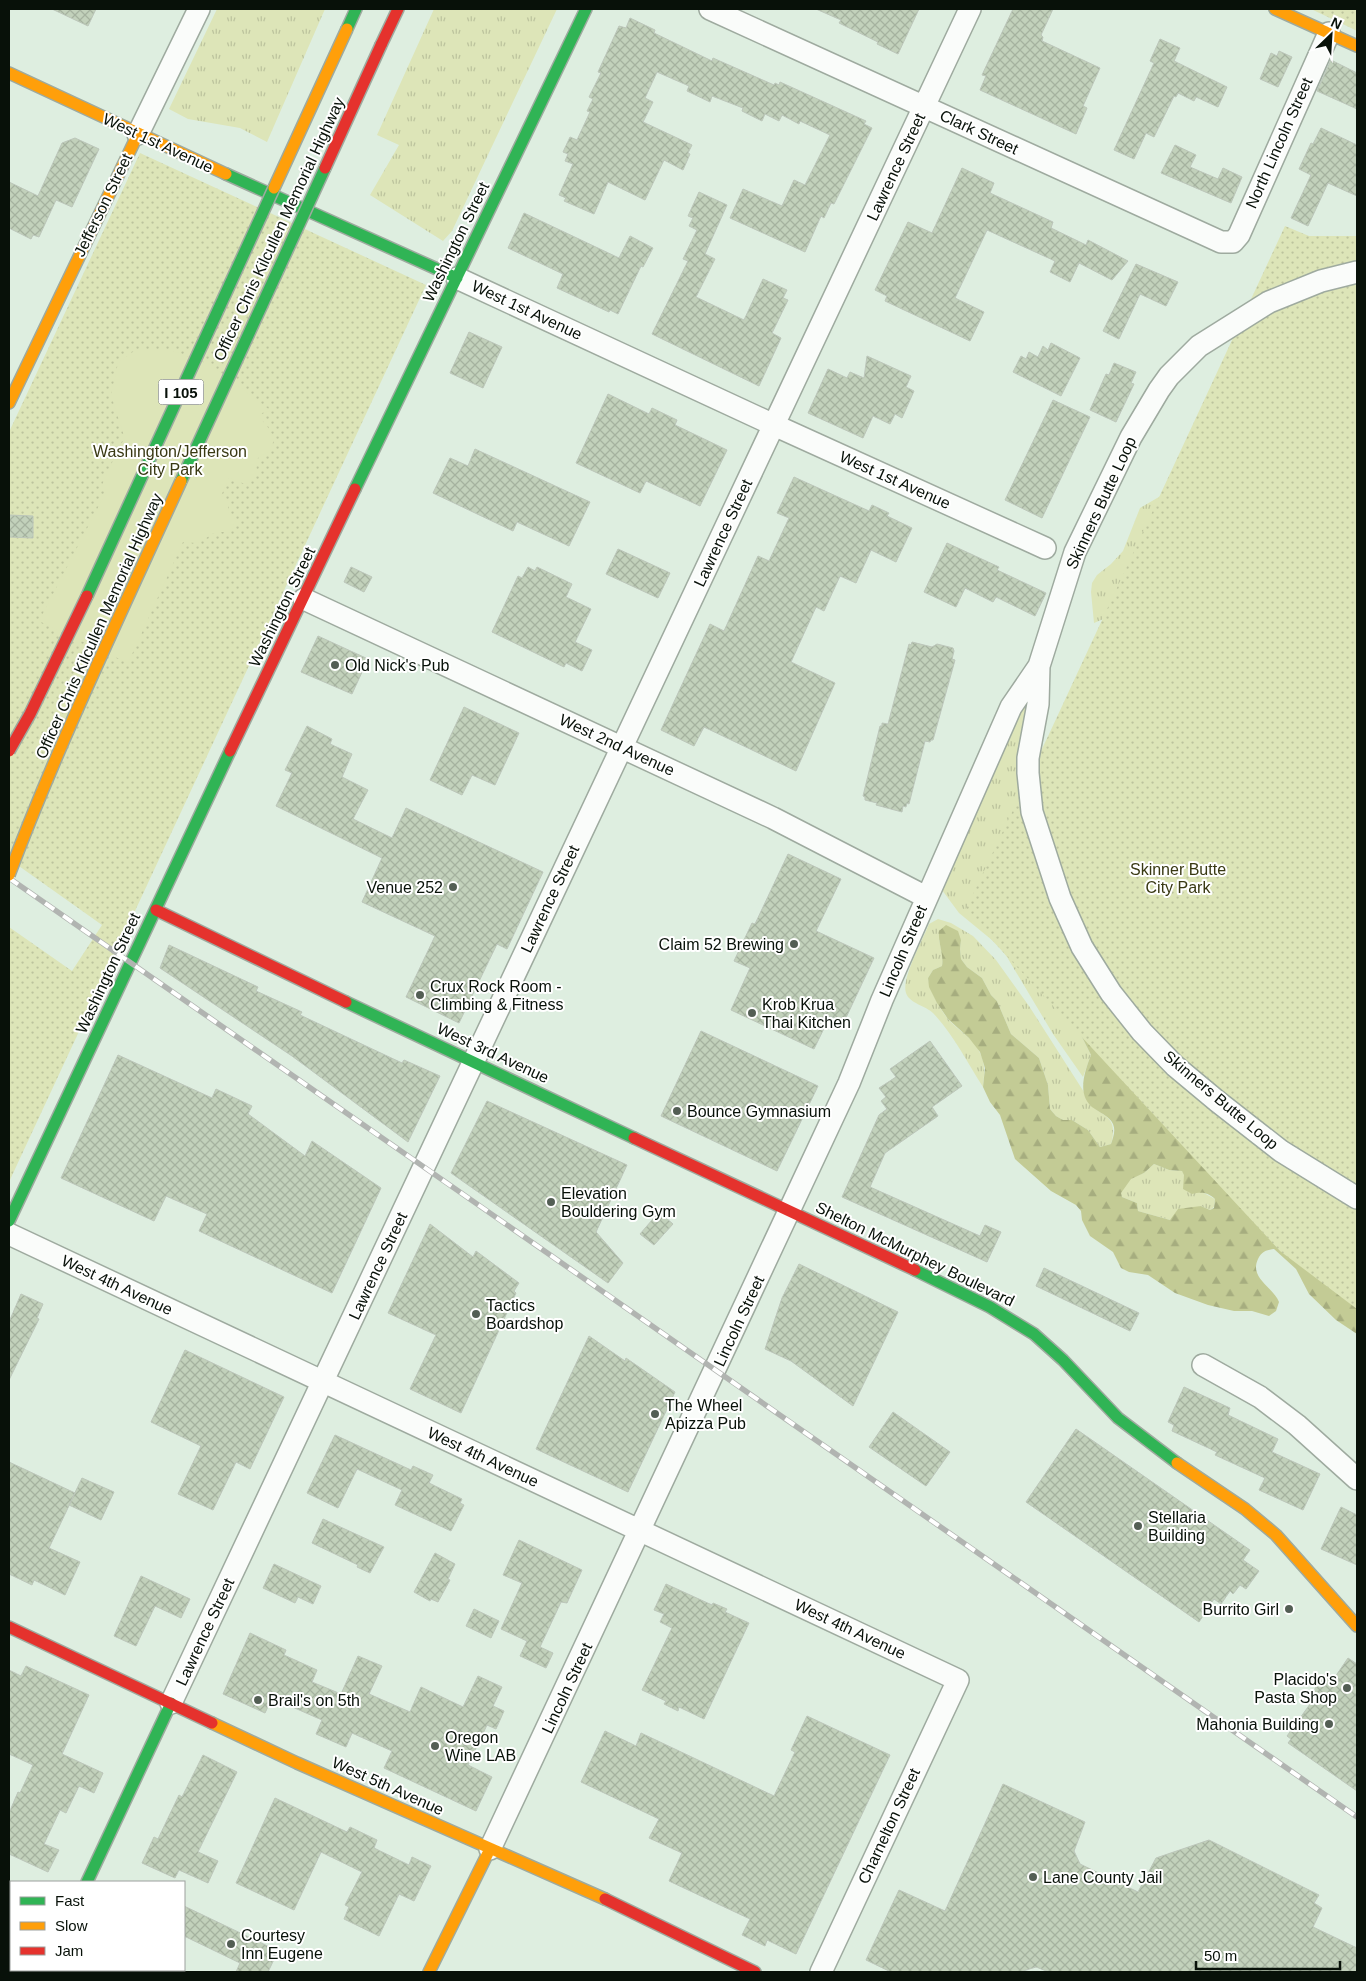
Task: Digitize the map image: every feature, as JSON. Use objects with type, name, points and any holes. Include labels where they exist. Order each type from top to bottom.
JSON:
[{"type":"main road","name":"Officer Chris Kilcullen Memorial Highway","points":[[9,751],[30,714],[73,628],[356,9]]},
{"type":"main road","name":"Officer Chris Kilcullen Memorial Highway","points":[[9,875],[107,644],[398,9]]},
{"type":"main road","name":"Washington Street","points":[[9,1221],[242,726],[586,9]]},
{"type":"main road","points":[[1276,9],[1357,46]]},
{"type":"main road","name":"West 1st Avenue","points":[[9,73],[138,134],[457,278]]},
{"type":"main road","name":"Jefferson Street","points":[[9,403],[138,134]]},
{"type":"main road","name":"West 3rd Avenue","points":[[156,910],[790,1212]]},
{"type":"main road","name":"Shelton McMurphey Boulevard","points":[[790,1212],[956,1289],[1012,1318],[1043,1342],[1077,1374],[1118,1418],[1272,1532],[1294,1553],[1326,1595],[1357,1626]]},
{"type":"main road","name":"West 5th Avenue","points":[[9,1627],[297,1762],[590,1892],[755,1972]]},
{"type":"main road","name":"Lawrence Street","points":[[87,1881],[172,1703]]},
{"type":"main road","name":"Lincoln Street","points":[[429,1972],[490,1849]]},
{"type":"street","name":"Jefferson Street","points":[[138,134],[199,9]]},
{"type":"street","name":"Clark Street","points":[[710,9],[1221,242]]},
{"type":"street","name":"Lawrence Street","points":[[172,1703],[970,9]]},
{"type":"street","name":"North Lincoln Street","points":[[1221,242],[1232,242],[1239,235],[1329,33]]},
{"type":"street","name":"Skinners Butte Loop","points":[[1357,272],[1321,281],[1269,302],[1198,346],[1169,376],[1131,438],[1075,552],[1039,666],[1038,704],[1028,758],[1032,812],[1060,898],[1082,947],[1111,993],[1142,1032],[1175,1066],[1281,1151],[1357,1198]]},
{"type":"street","name":"West 1st Avenue","points":[[457,278],[1045,548]]},
{"type":"street","name":"West 2nd Avenue","points":[[304,599],[808,835],[926,897]]},
{"type":"street","name":"Lincoln Street","points":[[490,1849],[849,1083],[926,897],[1011,707],[1039,666]]},
{"type":"street","name":"West 4th Avenue","points":[[9,1234],[322,1383],[641,1530],[958,1680]]},
{"type":"street","points":[[1203,1365],[1260,1397],[1316,1441],[1357,1480]]},
{"type":"street","name":"Charnelton Street","points":[[821,1972],[958,1680]]},
{"type":"green space","points":[[217,9],[325,9],[267,142],[240,128],[188,119],[169,109]]},
{"type":"green space","points":[[434,9],[557,9],[452,231],[443,241],[370,195],[399,145],[377,135]]},
{"type":"green space","points":[[1311,9],[1357,9],[1357,31],[1351,28]]},
{"type":"green space","name":"Washington/Jefferson City Park","points":[[140,153],[426,285],[9,1182],[9,927],[72,971],[102,925],[9,859],[9,432]]},
{"type":"green space","name":"Skinner Butte City Park","points":[[1285,226],[1309,236],[1357,236],[1357,1309],[1280,1251],[965,911]]},
{"type":"green space","points":[[134,351],[173,351],[211,365],[271,411],[262,413],[259,417],[269,429],[273,441],[270,451],[258,458],[255,477],[250,482],[245,484],[229,478],[221,496],[229,501],[229,512],[236,520],[230,533],[214,533],[196,543],[183,542],[128,663],[39,621],[106,492],[101,487],[120,445],[125,439],[111,395],[118,363]]},
{"type":"green space","points":[[1164,494],[1120,612],[1094,623],[1092,583],[1097,575],[1123,551],[1140,508]]},
{"type":"green space","points":[[1026,701],[1029,703],[1079,1031],[1091,1055],[1083,1077],[1053,1034],[998,945],[959,913],[942,890],[1007,729]]},
{"type":"green space","points":[[938,919],[951,923],[973,936],[996,960],[1029,1006],[1088,1101],[1109,1119],[1113,1133],[1111,1144],[1100,1147],[1088,1130],[1072,1120],[1063,1120],[1050,1109],[1048,1085],[1039,1058],[1011,1034],[997,1001],[991,995],[982,978],[967,967],[961,959],[961,939],[939,940],[943,957],[942,966],[933,970],[928,978],[933,994],[945,1015],[974,1043],[980,1053],[984,1065],[983,1087],[940,1021],[933,1013],[910,999],[905,987],[909,969],[929,924]]},
{"type":"green space","points":[[946,925],[958,931],[961,940],[961,959],[967,967],[982,978],[991,995],[997,1001],[1011,1034],[1039,1058],[1048,1085],[1050,1109],[1063,1120],[1072,1120],[1088,1130],[1100,1147],[1111,1144],[1114,1127],[1110,1119],[1089,1104],[1085,1098],[1083,1084],[1091,1055],[1079,1031],[1357,1210],[1357,1334],[1336,1320],[1309,1294],[1296,1269],[1274,1249],[1267,1250],[1261,1254],[1256,1266],[1259,1277],[1279,1302],[1276,1311],[1269,1316],[1252,1311],[1234,1311],[1208,1305],[1175,1293],[1148,1275],[1129,1272],[1121,1268],[1113,1252],[1090,1236],[1082,1220],[1081,1211],[1076,1205],[1051,1191],[1015,1159],[1000,1115],[990,1102],[983,1087],[985,1068],[980,1052],[969,1038],[948,1019],[929,987],[928,978],[933,970],[942,966],[939,931]],"holes":[[[1154,1164],[1169,1170],[1182,1171],[1184,1175],[1183,1189],[1192,1194],[1201,1193],[1209,1195],[1215,1199],[1214,1208],[1210,1210],[1201,1206],[1178,1209],[1170,1220],[1138,1211],[1137,1203],[1122,1197],[1121,1193],[1131,1179],[1144,1173]]]},
{"type":"green space","points":[[1154,1164],[1169,1170],[1182,1171],[1202,1192],[1215,1199],[1214,1207],[1210,1210],[1201,1206],[1170,1220],[1138,1211],[1137,1203],[1122,1197],[1120,1193],[1131,1178],[1144,1173]]},
{"type":"building","points":[[52,9],[96,9],[88,26]]},
{"type":"building","points":[[816,9],[919,9],[898,54],[839,23],[841,20]]},
{"type":"building","points":[[1013,9],[1053,9],[1041,35],[1043,37],[1042,41],[1100,68],[1083,106],[1087,108],[1076,134],[980,90],[986,76],[982,75]]},
{"type":"building","points":[[630,18],[655,30],[654,33],[712,61],[713,58],[774,85],[775,83],[779,85],[780,82],[866,121],[864,124],[872,128],[834,204],[831,203],[824,218],[821,216],[805,252],[730,218],[743,189],[782,206],[794,180],[805,185],[830,135],[800,121],[799,124],[782,115],[779,121],[765,114],[762,121],[742,111],[743,108],[712,96],[710,102],[687,91],[689,86],[657,72],[645,98],[653,102],[643,122],[692,145],[683,170],[664,160],[645,200],[608,182],[594,214],[564,201],[566,198],[559,195],[573,164],[565,161],[568,154],[563,152],[570,137],[577,140],[590,112],[587,111],[593,99],[589,97],[601,73],[598,72],[619,26],[626,28]]},
{"type":"building","points":[[1160,39],[1180,48],[1174,61],[1227,87],[1218,107],[1196,97],[1194,101],[1178,93],[1176,97],[1174,96],[1154,137],[1146,133],[1134,159],[1114,150],[1154,63],[1150,61]]},
{"type":"building","points":[[1279,51],[1292,57],[1278,87],[1260,79],[1271,53],[1277,56]]},
{"type":"building","points":[[1331,60],[1357,73],[1357,109],[1317,91]]},
{"type":"building","points":[[1321,128],[1357,145],[1357,196],[1328,183],[1308,226],[1291,218],[1311,175],[1299,169],[1311,143],[1313,144]]},
{"type":"building","points":[[75,138],[99,149],[72,207],[56,200],[39,237],[33,235],[31,239],[9,228],[9,182],[38,196],[62,143]]},
{"type":"building","points":[[1175,145],[1196,155],[1190,167],[1218,179],[1223,168],[1242,177],[1231,203],[1161,173]]},
{"type":"building","points":[[962,168],[994,183],[990,193],[1053,222],[1051,228],[1086,245],[1088,240],[1128,261],[1112,280],[1079,263],[1070,282],[1050,272],[1055,261],[987,230],[955,298],[984,312],[970,341],[885,301],[887,296],[875,290],[908,222],[932,233]]},
{"type":"building","points":[[699,192],[727,205],[705,254],[715,259],[696,297],[744,320],[763,279],[787,290],[783,298],[788,300],[772,333],[781,338],[759,386],[652,334],[688,261],[683,259],[697,230],[689,226],[693,218],[688,216]]},
{"type":"building","points":[[524,213],[619,258],[630,236],[653,248],[643,267],[641,266],[618,314],[610,310],[609,312],[557,288],[563,274],[508,248]]},
{"type":"building","points":[[1136,264],[1178,282],[1166,306],[1140,294],[1119,339],[1103,331]]},
{"type":"building","points":[[469,332],[502,347],[483,388],[450,373]]},
{"type":"building","points":[[1051,343],[1080,358],[1061,396],[1013,372],[1021,356],[1026,359],[1029,352],[1038,357],[1043,346],[1048,350]]},
{"type":"building","points":[[867,356],[911,376],[906,387],[914,391],[902,418],[895,414],[890,424],[873,416],[863,438],[808,413],[828,369],[847,378],[850,372],[864,378]]},
{"type":"building","points":[[1114,363],[1136,372],[1131,383],[1134,384],[1116,422],[1090,410],[1106,374],[1109,375]]},
{"type":"building","points":[[608,394],[649,414],[652,408],[677,420],[675,425],[727,450],[700,506],[646,481],[640,493],[576,463]]},
{"type":"building","points":[[1053,400],[1090,417],[1042,518],[1005,500]]},
{"type":"building","points":[[475,449],[590,502],[569,546],[517,522],[513,531],[433,493],[450,458],[468,466]]},
{"type":"building","points":[[794,477],[869,511],[872,505],[889,513],[887,516],[912,528],[896,562],[871,550],[856,583],[840,576],[824,611],[816,607],[791,662],[835,683],[796,771],[704,727],[694,746],[661,730],[710,624],[724,631],[758,556],[769,561],[789,518],[777,513]]},
{"type":"building","points":[[9,515],[33,516],[33,538],[9,537]]},
{"type":"building","points":[[947,543],[999,567],[997,570],[1046,593],[1035,616],[996,597],[993,602],[965,588],[956,607],[924,592]]},
{"type":"building","points":[[618,549],[670,573],[658,598],[606,574]]},
{"type":"building","points":[[351,567],[372,577],[364,592],[344,582]]},
{"type":"building","points":[[528,567],[535,571],[537,567],[572,584],[566,597],[591,609],[575,642],[592,650],[582,671],[566,663],[564,667],[492,632],[518,576],[522,578]]},
{"type":"building","name":"Old Nick's Pub","points":[[318,636],[368,659],[352,694],[301,672]]},
{"type":"building","points":[[912,642],[932,647],[937,644],[953,648],[952,659],[955,660],[933,740],[930,742],[925,741],[909,804],[907,803],[906,807],[903,806],[902,812],[876,805],[877,803],[865,800],[863,796],[880,726],[882,726],[882,723],[888,724],[909,644],[911,645]]},
{"type":"building","points":[[464,707],[519,733],[495,785],[472,775],[462,795],[430,780]]},
{"type":"building","points":[[307,726],[332,739],[330,744],[352,754],[342,777],[368,790],[353,819],[392,838],[406,808],[543,872],[507,949],[497,944],[459,1023],[406,997],[435,936],[362,902],[382,858],[276,806],[292,773],[285,770]]},
{"type":"building","name":"Claim 52 Brewing","points":[[788,854],[841,879],[816,931],[874,958],[844,1022],[830,1016],[814,1049],[731,1010],[750,968],[734,961],[752,923],[755,924]]},
{"type":"building","points":[[169,945],[258,987],[256,991],[302,1012],[300,1015],[402,1063],[404,1060],[440,1076],[408,1142],[292,1056],[160,968]]},
{"type":"building","points":[[701,1031],[818,1086],[777,1171],[661,1116]]},
{"type":"building","points":[[930,1041],[962,1086],[932,1107],[938,1116],[885,1153],[870,1187],[980,1236],[985,1225],[1001,1232],[987,1262],[842,1197],[879,1115],[887,1109],[881,1101],[886,1097],[879,1088],[896,1077],[890,1069]]},
{"type":"building","points":[[118,1055],[212,1098],[216,1089],[252,1106],[248,1114],[305,1156],[312,1141],[381,1188],[332,1293],[199,1231],[207,1214],[166,1196],[154,1221],[61,1178]]},
{"type":"building","name":"Elevation Bouldering Gym","points":[[487,1101],[627,1165],[596,1232],[623,1263],[608,1283],[451,1173]]},
{"type":"building","points":[[659,1212],[673,1224],[654,1245],[640,1234]]},
{"type":"building","name":"Tactics Boardshop","points":[[430,1224],[473,1257],[476,1251],[519,1283],[461,1413],[410,1389],[436,1335],[388,1313]]},
{"type":"building","points":[[799,1264],[898,1312],[853,1406],[791,1361],[765,1349],[782,1298]]},
{"type":"building","points":[[1044,1268],[1139,1313],[1130,1331],[1036,1286]]},
{"type":"building","points":[[21,1294],[43,1304],[37,1318],[39,1319],[9,1380],[9,1322]]},
{"type":"building","points":[[589,1336],[625,1361],[626,1358],[675,1392],[628,1492],[536,1449]]},
{"type":"building","points":[[185,1350],[284,1397],[250,1469],[236,1462],[213,1510],[178,1494],[201,1446],[151,1422]]},
{"type":"building","points":[[1184,1387],[1230,1408],[1228,1415],[1278,1439],[1272,1452],[1320,1474],[1303,1510],[1259,1490],[1265,1478],[1215,1455],[1217,1452],[1172,1431],[1174,1425],[1168,1422]]},
{"type":"building","points":[[893,1412],[950,1452],[926,1486],[869,1447]]},
{"type":"building","name":"Stellaria Building","points":[[1076,1429],[1250,1550],[1243,1560],[1259,1571],[1246,1589],[1240,1585],[1233,1594],[1230,1591],[1221,1604],[1214,1599],[1199,1622],[1026,1502]]},
{"type":"building","points":[[335,1435],[411,1470],[413,1466],[433,1475],[429,1483],[462,1499],[460,1503],[464,1505],[451,1531],[395,1505],[402,1490],[357,1469],[338,1508],[307,1493]]},
{"type":"building","points":[[9,1462],[75,1493],[49,1548],[80,1562],[65,1595],[34,1580],[32,1585],[9,1574]]},
{"type":"building","points":[[82,1478],[114,1492],[101,1520],[69,1505]]},
{"type":"building","points":[[1341,1507],[1357,1515],[1357,1565],[1321,1549]]},
{"type":"building","points":[[323,1519],[384,1547],[370,1573],[357,1567],[358,1565],[312,1543]]},
{"type":"building","points":[[519,1540],[582,1570],[567,1603],[561,1602],[540,1647],[553,1653],[546,1668],[520,1656],[527,1641],[501,1629],[522,1583],[503,1575]]},
{"type":"building","points":[[435,1553],[455,1564],[448,1579],[450,1580],[438,1602],[431,1599],[430,1601],[414,1592]]},
{"type":"building","points":[[274,1564],[321,1586],[313,1604],[298,1597],[295,1603],[263,1588]]},
{"type":"building","points":[[141,1576],[190,1599],[181,1618],[155,1606],[136,1646],[114,1636]]},
{"type":"building","points":[[666,1584],[712,1605],[713,1603],[727,1609],[725,1612],[749,1623],[704,1719],[679,1707],[678,1711],[664,1704],[666,1701],[642,1690],[672,1628],[660,1622],[664,1614],[654,1610]]},
{"type":"building","points":[[474,1609],[499,1621],[491,1638],[466,1626]]},
{"type":"building","points":[[250,1633],[286,1650],[284,1655],[317,1670],[312,1682],[341,1694],[358,1656],[382,1666],[369,1694],[410,1712],[421,1687],[463,1707],[478,1676],[502,1687],[493,1706],[504,1711],[496,1729],[487,1725],[468,1765],[492,1777],[476,1811],[384,1768],[392,1751],[352,1733],[346,1747],[316,1734],[322,1720],[272,1698],[265,1713],[223,1694]]},
{"type":"building","name":"Mahonia Building","points":[[1348,1658],[1357,1664],[1357,1791],[1288,1743],[1291,1739],[1287,1736],[1313,1700],[1309,1697],[1327,1672],[1335,1677]]},
{"type":"building","points":[[26,1666],[89,1695],[62,1754],[103,1773],[94,1793],[79,1786],[66,1813],[60,1810],[44,1844],[59,1850],[48,1872],[9,1854],[9,1813],[33,1765],[9,1754],[9,1670],[21,1676]]},
{"type":"building","points":[[807,1716],[890,1755],[796,1954],[767,1940],[765,1946],[742,1935],[750,1919],[669,1881],[682,1853],[649,1838],[659,1819],[581,1782],[605,1731],[636,1746],[641,1733],[774,1796],[795,1752],[791,1750]]},
{"type":"building","points":[[203,1755],[237,1772],[198,1852],[218,1861],[208,1883],[179,1870],[175,1878],[142,1863],[154,1837],[158,1839],[179,1795],[182,1797]]},
{"type":"building","name":"Lane County Jail","points":[[1003,1784],[1085,1822],[1074,1851],[1080,1864],[1138,1892],[1156,1858],[1209,1840],[1319,1895],[1314,1903],[1322,1908],[1313,1927],[1357,1948],[1357,1972],[1049,1972],[1036,1967],[1020,1972],[891,1972],[866,1960],[899,1890],[945,1911]]},
{"type":"building","points":[[275,1798],[347,1832],[350,1827],[377,1840],[374,1848],[409,1865],[412,1857],[431,1866],[414,1901],[399,1894],[379,1936],[344,1919],[349,1907],[345,1905],[362,1872],[321,1852],[294,1910],[236,1883]]},
{"type":"building","name":"Courtesy Inn Eugene","points":[[185,1906],[278,1951],[268,1972],[236,1972],[240,1963],[185,1936]]},
{"type":"railway","points":[[9,878],[1357,1817]]},
{"type":"traffic: fast","points":[[347,29],[356,9]]},
{"type":"traffic: fast","points":[[355,489],[586,9]]},
{"type":"traffic: fast","points":[[181,481],[325,168]]},
{"type":"traffic: fast","points":[[226,174],[457,278]]},
{"type":"traffic: fast","points":[[87,596],[274,188]]},
{"type":"traffic: fast","points":[[9,1221],[230,751]]},
{"type":"traffic: fast","points":[[346,1002],[634,1138]]},
{"type":"traffic: fast","points":[[915,1270],[990,1307],[1034,1334],[1063,1360],[1118,1418],[1177,1463]]},
{"type":"traffic: fast","points":[[87,1881],[171,1703]]},
{"type":"traffic: slow","points":[[1275,9],[1357,46]]},
{"type":"traffic: slow","points":[[274,188],[347,29]]},
{"type":"traffic: slow","points":[[9,73],[226,174]]},
{"type":"traffic: slow","points":[[9,403],[138,134]]},
{"type":"traffic: slow","points":[[9,875],[70,726],[181,481]]},
{"type":"traffic: slow","points":[[1177,1463],[1245,1509],[1276,1535],[1357,1626]]},
{"type":"traffic: slow","points":[[212,1723],[297,1763],[605,1899]]},
{"type":"traffic: slow","points":[[429,1972],[490,1849]]},
{"type":"traffic: jam","points":[[381,45],[398,9]]},
{"type":"traffic: jam","points":[[325,168],[381,45]]},
{"type":"traffic: jam","points":[[230,751],[355,489]]},
{"type":"traffic: jam","points":[[9,751],[30,714],[87,596]]},
{"type":"traffic: jam","points":[[156,910],[346,1002]]},
{"type":"traffic: jam","points":[[634,1138],[915,1270]]},
{"type":"traffic: jam","points":[[9,1627],[212,1723]]},
{"type":"traffic: jam","points":[[605,1899],[755,1972]]},
{"type":"place","name":"Old Nick's Pub","points":[[335,665]]},
{"type":"place","name":"Venue 252","points":[[453,887]]},
{"type":"place","name":"Claim 52 Brewing","points":[[794,944]]},
{"type":"place","name":"Crux Rock Room - Climbing & Fitness","points":[[420,995]]},
{"type":"place","name":"Krob Krua Thai Kitchen","points":[[752,1013]]},
{"type":"place","name":"Bounce Gymnasium","points":[[677,1111]]},
{"type":"place","name":"Elevation Bouldering Gym","points":[[551,1202]]},
{"type":"place","name":"Tactics Boardshop","points":[[476,1314]]},
{"type":"place","name":"The Wheel Apizza Pub","points":[[655,1414]]},
{"type":"place","name":"Stellaria Building","points":[[1138,1526]]},
{"type":"place","name":"Burrito Girl","points":[[1289,1609]]},
{"type":"place","name":"Placido's Pasta Shop","points":[[1347,1688]]},
{"type":"place","name":"Brail's on 5th","points":[[258,1700]]},
{"type":"place","name":"Mahonia Building","points":[[1329,1724]]},
{"type":"place","name":"Oregon Wine LAB","points":[[435,1746]]},
{"type":"place","name":"Lane County Jail","points":[[1033,1877]]},
{"type":"place","name":"Courtesy Inn Eugene","points":[[231,1944]]}]
